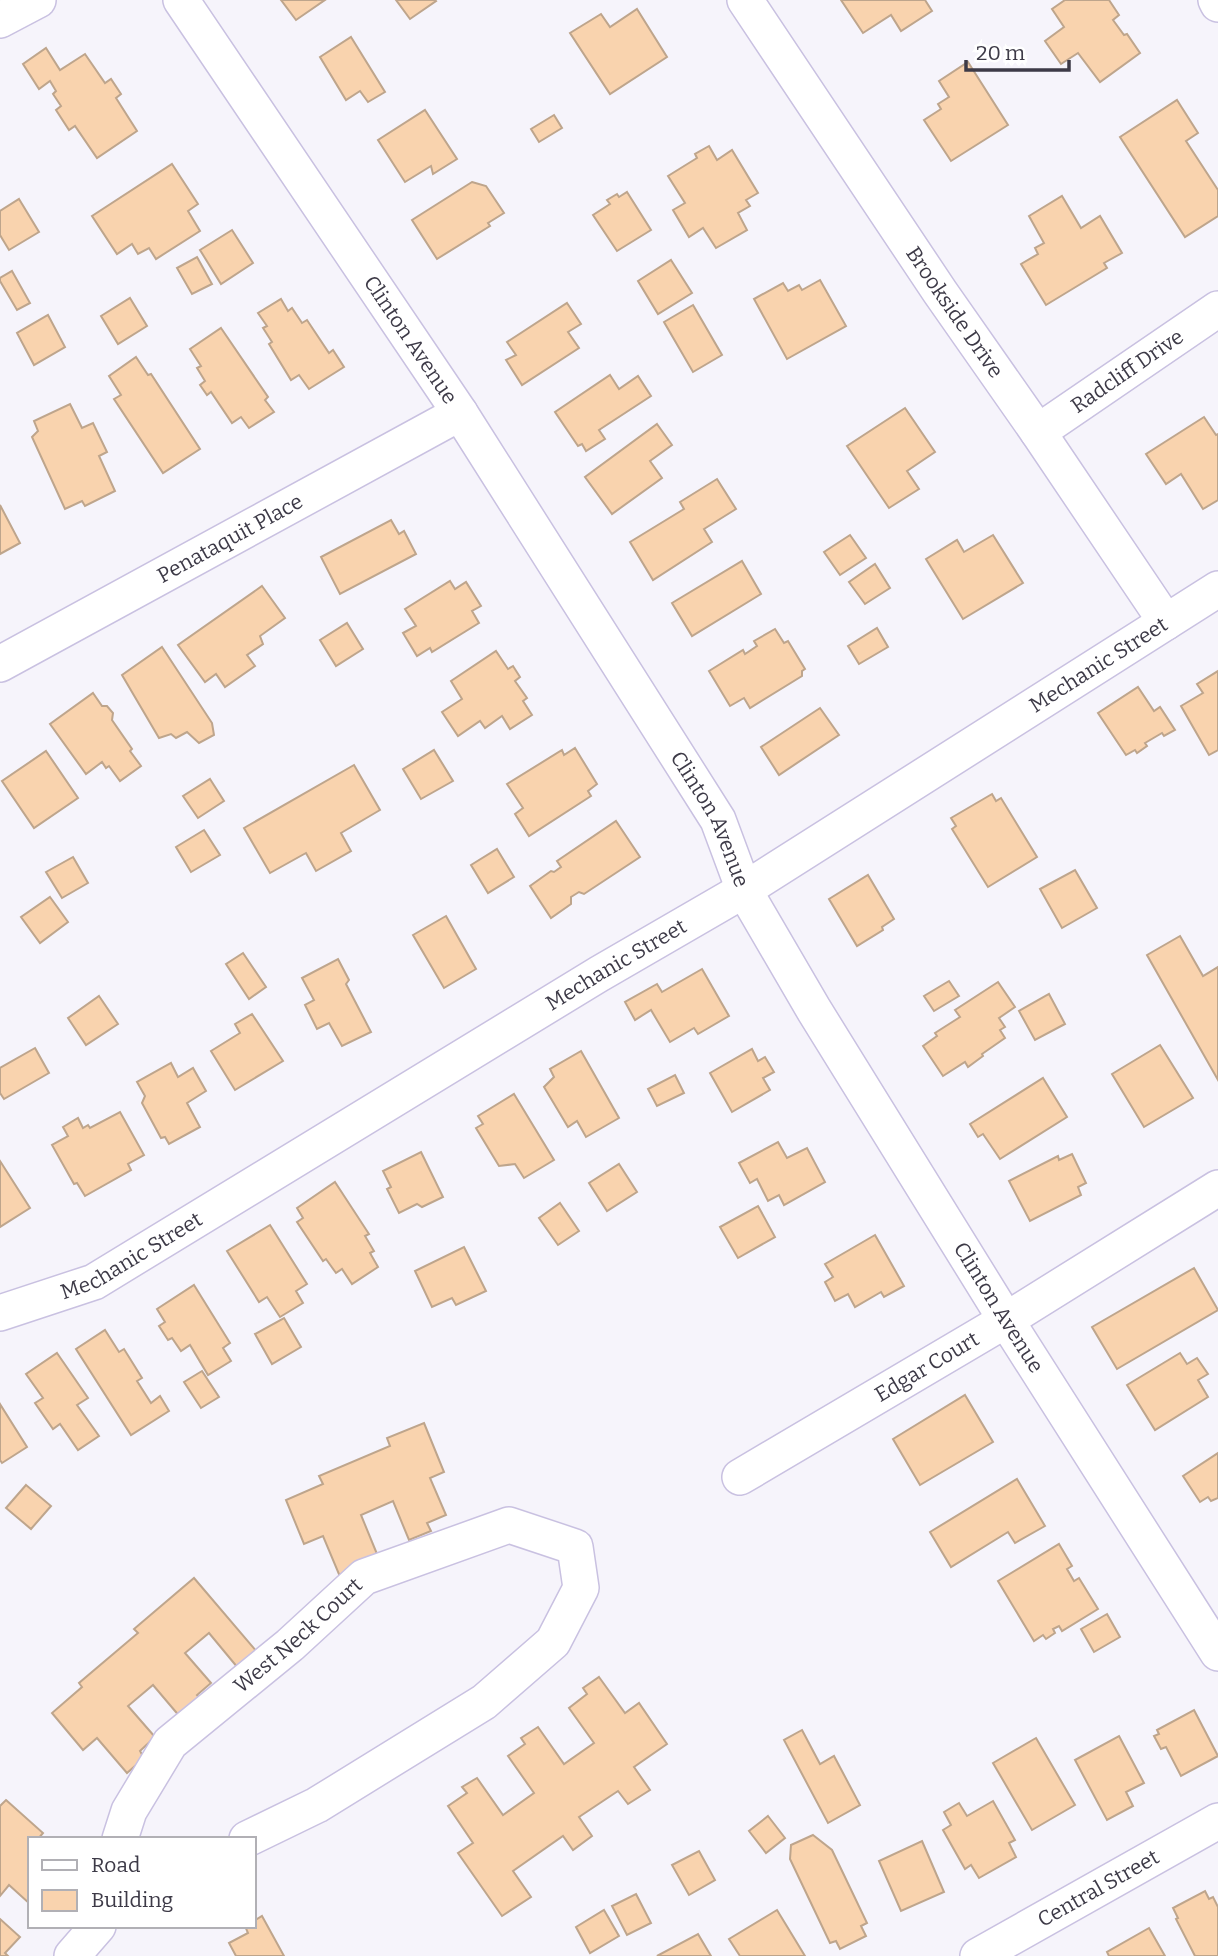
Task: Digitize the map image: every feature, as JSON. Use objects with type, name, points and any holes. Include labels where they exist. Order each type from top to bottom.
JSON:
[{"type":"street","points":[[0,20],[38,0]]},
{"type":"street","name":"Clinton Avenue","points":[[181,0],[460,414],[718,820],[744,890],[821,1020],[1006,1320],[1218,1653]]},
{"type":"street","name":"Brookside Drive","points":[[745,0],[940,292],[1166,622]]},
{"type":"street","name":"Radcliff Drive","points":[[1038,432],[1218,309]]},
{"type":"street","name":"Penataquit Place","points":[[0,664],[460,414]]},
{"type":"street","name":"Mechanic Street","points":[[0,1312],[94,1282],[599,974],[744,890],[1218,589]]},
{"type":"street","name":"Edgar Court","points":[[740,1478],[1006,1320],[1218,1188]]},
{"type":"street","name":"West Neck Court","points":[[121,1837],[129,1811],[170,1743],[290,1644],[364,1577],[509,1525],[575,1547],[581,1588],[553,1642],[484,1702],[450,1724],[317,1805],[251,1837]]},
{"type":"street","name":"Central Street","points":[[978,1956],[1218,1821]]},
{"type":"street","points":[[72,1956],[96,1928]]},
{"type":"building","points":[[281,0],[325,0],[296,20]]},
{"type":"building","points":[[396,0],[435,0],[436,1],[410,19]]},
{"type":"building","points":[[841,0],[925,0],[932,11],[901,31],[891,15],[863,33]]},
{"type":"building","points":[[1065,0],[1109,0],[1119,15],[1113,20],[1140,53],[1100,82],[1078,53],[1061,64],[1045,41],[1064,27],[1052,9]]},
{"type":"building","points":[[637,9],[667,57],[610,94],[570,33],[601,14],[610,27]]},
{"type":"building","points":[[351,37],[385,92],[368,102],[360,91],[346,100],[320,57]]},
{"type":"building","points":[[46,48],[60,70],[85,54],[105,83],[111,79],[121,94],[116,98],[137,131],[97,158],[75,126],[69,130],[56,110],[61,106],[53,94],[56,91],[50,81],[39,89],[23,64]]},
{"type":"building","points":[[968,62],[1008,125],[951,161],[924,120],[941,109],[938,104],[949,97],[939,81]]},
{"type":"building","points":[[1177,100],[1198,133],[1186,141],[1218,190],[1218,216],[1185,237],[1120,137]]},
{"type":"building","points":[[425,110],[457,159],[433,174],[431,166],[405,182],[378,140]]},
{"type":"building","points":[[554,115],[562,128],[539,142],[531,129]]},
{"type":"building","points":[[709,146],[717,160],[732,150],[758,193],[746,200],[750,206],[738,213],[747,230],[716,248],[703,228],[689,237],[673,210],[685,203],[668,176],[697,158],[695,154]]},
{"type":"building","points":[[172,164],[198,204],[188,211],[200,231],[156,259],[149,248],[138,254],[132,244],[117,254],[92,216]]},
{"type":"building","points":[[472,182],[486,186],[504,213],[488,223],[490,226],[437,259],[412,220]]},
{"type":"building","points":[[627,192],[651,230],[617,251],[593,215],[610,204],[607,200]]},
{"type":"building","points":[[1062,196],[1081,228],[1100,216],[1122,253],[1104,263],[1107,268],[1046,305],[1021,264],[1038,254],[1035,248],[1044,243],[1029,216]]},
{"type":"building","points":[[19,199],[39,232],[9,250],[0,235],[0,211]]},
{"type":"building","points":[[232,230],[253,263],[221,284],[200,250]]},
{"type":"building","points":[[197,257],[212,284],[192,294],[177,268]]},
{"type":"building","points":[[671,260],[692,293],[658,314],[638,281]]},
{"type":"building","points":[[12,271],[30,303],[17,310],[0,281],[0,278]]},
{"type":"building","points":[[820,280],[846,326],[787,359],[754,299],[783,283],[788,291],[799,285],[802,290]]},
{"type":"building","points":[[130,298],[147,326],[118,344],[101,316]]},
{"type":"building","points":[[281,299],[288,311],[292,308],[302,323],[307,320],[329,353],[333,350],[344,367],[309,389],[299,375],[291,380],[269,344],[272,342],[263,328],[267,326],[258,313]]},
{"type":"building","points":[[567,303],[581,324],[568,332],[579,348],[522,385],[506,360],[516,355],[507,342]]},
{"type":"building","points":[[693,305],[722,355],[693,372],[664,322]]},
{"type":"building","points":[[48,315],[65,347],[34,365],[17,333]]},
{"type":"building","points":[[221,328],[268,397],[265,400],[274,412],[249,428],[241,417],[232,423],[211,392],[207,395],[200,385],[205,381],[197,368],[201,366],[190,349]]},
{"type":"building","points":[[136,357],[148,375],[151,374],[200,449],[163,473],[114,399],[121,395],[109,376]]},
{"type":"building","points":[[610,375],[619,389],[638,376],[651,396],[599,430],[605,439],[586,451],[582,444],[578,446],[555,412]]},
{"type":"building","points":[[70,404],[82,428],[93,423],[107,452],[99,456],[115,491],[85,506],[82,501],[65,509],[32,437],[38,431],[34,421]]},
{"type":"building","points":[[905,408],[935,452],[907,471],[919,489],[889,508],[847,446]]},
{"type":"building","points":[[1204,417],[1216,435],[1218,434],[1218,500],[1203,509],[1181,474],[1166,484],[1146,454]]},
{"type":"building","points":[[657,424],[672,445],[650,461],[662,478],[612,514],[585,477]]},
{"type":"building","points":[[717,479],[736,509],[704,529],[712,542],[653,580],[630,542],[684,509],[680,502]]},
{"type":"building","points":[[0,505],[20,543],[0,554]]},
{"type":"building","points":[[391,520],[399,534],[404,531],[416,554],[340,594],[321,557]]},
{"type":"building","points":[[850,535],[866,558],[840,575],[824,552]]},
{"type":"building","points":[[993,535],[1023,583],[963,619],[926,559],[957,540],[964,552]]},
{"type":"building","points":[[742,561],[761,594],[692,636],[672,603]]},
{"type":"building","points":[[875,564],[890,588],[865,604],[849,582]]},
{"type":"building","points":[[450,581],[455,589],[466,582],[481,606],[472,611],[479,623],[432,652],[430,648],[417,656],[403,633],[416,626],[405,609]]},
{"type":"building","points":[[262,586],[285,618],[260,636],[263,644],[247,655],[255,666],[225,687],[216,674],[205,682],[178,645]]},
{"type":"building","points":[[347,623],[363,649],[336,666],[320,640]]},
{"type":"building","points":[[877,628],[888,647],[859,664],[848,646]]},
{"type":"building","points":[[775,629],[784,643],[788,641],[805,669],[802,676],[750,708],[744,698],[730,706],[709,671],[743,650],[745,654],[757,646],[754,641]]},
{"type":"building","points":[[162,647],[212,723],[214,735],[199,743],[187,732],[176,738],[171,734],[159,738],[122,675]]},
{"type":"building","points":[[496,651],[508,669],[513,666],[520,677],[515,681],[527,698],[523,701],[532,715],[510,729],[502,716],[485,728],[480,721],[458,736],[442,712],[462,699],[451,681]]},
{"type":"building","points":[[1218,671],[1218,750],[1209,755],[1181,706],[1203,693],[1197,684]]},
{"type":"building","points":[[1138,687],[1154,711],[1160,707],[1175,730],[1164,736],[1162,733],[1145,743],[1147,746],[1137,753],[1135,750],[1126,755],[1098,713]]},
{"type":"building","points":[[93,693],[102,706],[107,706],[113,713],[112,720],[141,766],[120,781],[109,766],[106,768],[102,762],[86,774],[50,724]]},
{"type":"building","points":[[820,708],[839,735],[779,775],[761,747]]},
{"type":"building","points":[[575,748],[597,784],[588,791],[591,796],[529,836],[515,814],[523,808],[507,784],[562,750],[564,755]]},
{"type":"building","points":[[434,750],[453,781],[421,799],[403,769]]},
{"type":"building","points":[[46,751],[78,798],[34,828],[2,781]]},
{"type":"building","points":[[354,765],[380,810],[341,833],[351,851],[316,871],[306,853],[270,873],[244,828]]},
{"type":"building","points":[[210,779],[224,801],[198,818],[183,796]]},
{"type":"building","points":[[992,794],[996,801],[1001,798],[1037,857],[988,887],[952,829],[956,826],[951,818]]},
{"type":"building","points":[[616,821],[640,857],[584,894],[579,892],[571,897],[571,904],[551,918],[530,886],[561,867],[557,861]]},
{"type":"building","points":[[204,830],[220,855],[191,872],[176,847]]},
{"type":"building","points":[[497,849],[514,877],[488,893],[471,865]]},
{"type":"building","points":[[73,857],[88,883],[62,898],[46,872]]},
{"type":"building","points":[[1075,870],[1097,908],[1062,928],[1040,889]]},
{"type":"building","points":[[868,875],[894,919],[882,927],[883,930],[857,946],[829,899]]},
{"type":"building","points":[[50,897],[68,922],[40,943],[21,917]]},
{"type":"building","points":[[446,916],[476,969],[444,988],[413,935]]},
{"type":"building","points":[[1180,936],[1203,976],[1218,967],[1218,1080],[1147,955]]},
{"type":"building","points":[[243,953],[266,987],[249,999],[226,964]]},
{"type":"building","points":[[338,959],[349,980],[346,984],[371,1032],[342,1046],[329,1023],[317,1029],[305,1005],[314,1000],[302,978]]},
{"type":"building","points":[[702,969],[729,1016],[698,1034],[694,1028],[670,1042],[651,1010],[635,1020],[625,1002],[657,984],[662,992]]},
{"type":"building","points":[[949,981],[959,996],[934,1011],[924,996]]},
{"type":"building","points":[[998,982],[1015,1007],[999,1018],[1005,1027],[1000,1030],[1005,1038],[968,1067],[965,1062],[943,1076],[923,1046],[937,1036],[935,1033],[960,1017],[955,1010]]},
{"type":"building","points":[[1049,994],[1065,1024],[1035,1040],[1019,1011]]},
{"type":"building","points":[[99,996],[118,1024],[86,1045],[68,1018]]},
{"type":"building","points":[[252,1014],[283,1061],[235,1090],[211,1051],[240,1033],[235,1024]]},
{"type":"building","points":[[1160,1045],[1193,1098],[1144,1127],[1112,1074]]},
{"type":"building","points":[[35,1048],[49,1073],[4,1099],[0,1093],[0,1068]]},
{"type":"building","points":[[752,1049],[758,1061],[765,1057],[774,1072],[763,1078],[770,1090],[732,1112],[710,1073]]},
{"type":"building","points":[[581,1051],[619,1118],[586,1137],[577,1121],[568,1127],[544,1087],[554,1077],[550,1069]]},
{"type":"building","points":[[171,1063],[178,1077],[193,1068],[206,1091],[187,1103],[200,1127],[169,1144],[165,1137],[161,1138],[142,1103],[145,1096],[137,1082]]},
{"type":"building","points":[[675,1075],[684,1093],[657,1106],[648,1089]]},
{"type":"building","points":[[1043,1078],[1067,1117],[1000,1159],[983,1134],[978,1137],[970,1124]]},
{"type":"building","points":[[514,1094],[554,1160],[524,1178],[515,1164],[499,1166],[476,1128],[483,1124],[478,1116]]},
{"type":"building","points":[[120,1112],[144,1155],[128,1164],[131,1170],[85,1196],[77,1183],[74,1184],[52,1145],[68,1136],[63,1127],[78,1118],[83,1128],[88,1125],[90,1128]]},
{"type":"building","points":[[778,1142],[787,1158],[807,1148],[825,1182],[784,1205],[779,1195],[768,1201],[757,1179],[750,1183],[739,1163]]},
{"type":"building","points":[[421,1152],[443,1197],[422,1207],[417,1204],[399,1213],[387,1189],[391,1187],[383,1171]]},
{"type":"building","points":[[1072,1154],[1086,1183],[1078,1187],[1081,1195],[1030,1221],[1009,1181],[1058,1156],[1059,1160]]},
{"type":"building","points":[[0,1161],[30,1208],[0,1227]]},
{"type":"building","points":[[619,1164],[637,1192],[607,1211],[589,1183]]},
{"type":"building","points":[[335,1182],[369,1234],[365,1236],[374,1251],[370,1253],[378,1267],[352,1284],[342,1269],[336,1273],[326,1259],[323,1261],[297,1222],[303,1218],[297,1208]]},
{"type":"building","points":[[560,1203],[579,1231],[558,1245],[539,1218]]},
{"type":"building","points":[[758,1206],[775,1237],[738,1258],[720,1227]]},
{"type":"building","points":[[270,1225],[307,1284],[296,1291],[303,1303],[280,1317],[267,1297],[259,1302],[227,1251]]},
{"type":"building","points":[[875,1235],[904,1286],[884,1297],[881,1292],[855,1307],[848,1294],[835,1301],[825,1282],[833,1277],[825,1264]]},
{"type":"building","points":[[464,1247],[486,1291],[456,1305],[452,1298],[432,1307],[415,1271]]},
{"type":"building","points":[[1194,1268],[1218,1310],[1117,1369],[1092,1327]]},
{"type":"building","points":[[194,1285],[230,1343],[223,1348],[231,1361],[208,1375],[190,1345],[181,1351],[172,1338],[168,1340],[159,1326],[165,1322],[157,1309]]},
{"type":"building","points":[[284,1318],[301,1347],[272,1364],[255,1334]]},
{"type":"building","points":[[105,1330],[119,1352],[124,1349],[142,1378],[137,1381],[151,1403],[160,1396],[169,1411],[131,1435],[76,1349]]},
{"type":"building","points":[[57,1353],[88,1398],[77,1405],[99,1436],[78,1450],[60,1424],[53,1429],[35,1403],[43,1398],[26,1374]]},
{"type":"building","points":[[1180,1353],[1187,1364],[1197,1358],[1208,1374],[1198,1380],[1208,1397],[1155,1430],[1127,1385]]},
{"type":"building","points":[[202,1371],[219,1397],[201,1408],[184,1382]]},
{"type":"building","points":[[965,1395],[993,1442],[920,1485],[893,1439]]},
{"type":"building","points":[[0,1404],[27,1447],[2,1463],[0,1460]]},
{"type":"building","points":[[424,1423],[444,1472],[430,1478],[446,1515],[427,1523],[431,1531],[409,1540],[393,1501],[361,1515],[377,1554],[341,1579],[323,1536],[304,1544],[286,1500],[323,1484],[319,1476],[390,1446],[387,1438]]},
{"type":"building","points":[[1218,1453],[1218,1498],[1211,1501],[1208,1497],[1200,1502],[1183,1476]]},
{"type":"building","points":[[1017,1479],[1045,1526],[1015,1543],[1008,1532],[951,1567],[930,1532]]},
{"type":"building","points":[[26,1485],[51,1506],[31,1529],[6,1508]]},
{"type":"building","points":[[1059,1544],[1072,1566],[1067,1569],[1074,1581],[1079,1578],[1098,1609],[1062,1631],[1059,1626],[1053,1629],[1055,1633],[1046,1639],[1043,1635],[1034,1641],[998,1581]]},
{"type":"building","points":[[194,1578],[257,1652],[238,1668],[209,1633],[185,1653],[211,1683],[197,1695],[202,1701],[181,1718],[153,1685],[128,1706],[155,1737],[140,1751],[144,1758],[127,1773],[97,1738],[83,1750],[52,1713],[82,1687],[79,1683],[138,1633],[134,1629]]},
{"type":"building","points":[[1107,1614],[1120,1637],[1094,1652],[1081,1629]]},
{"type":"building","points":[[599,1677],[625,1713],[639,1703],[667,1744],[634,1767],[650,1790],[628,1804],[618,1791],[579,1817],[592,1836],[573,1850],[563,1836],[513,1871],[531,1897],[502,1916],[458,1853],[473,1843],[448,1806],[467,1793],[462,1787],[477,1778],[503,1815],[534,1793],[508,1756],[525,1744],[521,1738],[538,1727],[564,1764],[594,1743],[569,1708],[587,1694],[583,1688]]},
{"type":"building","points":[[1194,1710],[1218,1756],[1181,1776],[1166,1747],[1161,1749],[1154,1736],[1159,1734],[1157,1730]]},
{"type":"building","points":[[802,1730],[820,1764],[834,1756],[860,1805],[828,1823],[784,1740]]},
{"type":"building","points":[[1119,1736],[1144,1783],[1126,1792],[1133,1806],[1107,1820],[1075,1760]]},
{"type":"building","points":[[1036,1738],[1075,1805],[1032,1830],[993,1763]]},
{"type":"building","points":[[6,1800],[43,1833],[40,1837],[28,1837],[28,1902],[9,1885],[0,1896],[0,1806]]},
{"type":"building","points":[[993,1801],[1015,1840],[1009,1843],[1016,1857],[979,1878],[971,1865],[965,1869],[943,1830],[951,1825],[944,1812],[959,1803],[967,1816]]},
{"type":"building","points":[[768,1816],[785,1838],[766,1853],[749,1831]]},
{"type":"building","points":[[813,1835],[832,1850],[867,1923],[861,1926],[866,1936],[840,1949],[836,1941],[830,1943],[790,1859],[791,1845]]},
{"type":"building","points":[[922,1841],[944,1892],[901,1911],[879,1861]]},
{"type":"building","points":[[699,1851],[715,1880],[689,1895],[672,1865]]},
{"type":"building","points":[[1205,1891],[1209,1899],[1213,1897],[1218,1907],[1218,1956],[1195,1956],[1173,1908]]},
{"type":"building","points":[[636,1894],[651,1923],[627,1935],[612,1906]]},
{"type":"building","points":[[604,1910],[619,1936],[590,1953],[576,1927]]},
{"type":"building","points":[[777,1910],[805,1956],[740,1956],[729,1939]]},
{"type":"building","points":[[262,1916],[284,1956],[236,1956],[229,1943],[248,1933],[246,1928],[256,1928],[256,1920]]},
{"type":"building","points":[[0,1919],[20,1937],[5,1953],[8,1956],[0,1956]]},
{"type":"building","points":[[1149,1928],[1165,1956],[1109,1956],[1107,1952]]},
{"type":"building","points":[[698,1934],[711,1956],[657,1956]]}]
